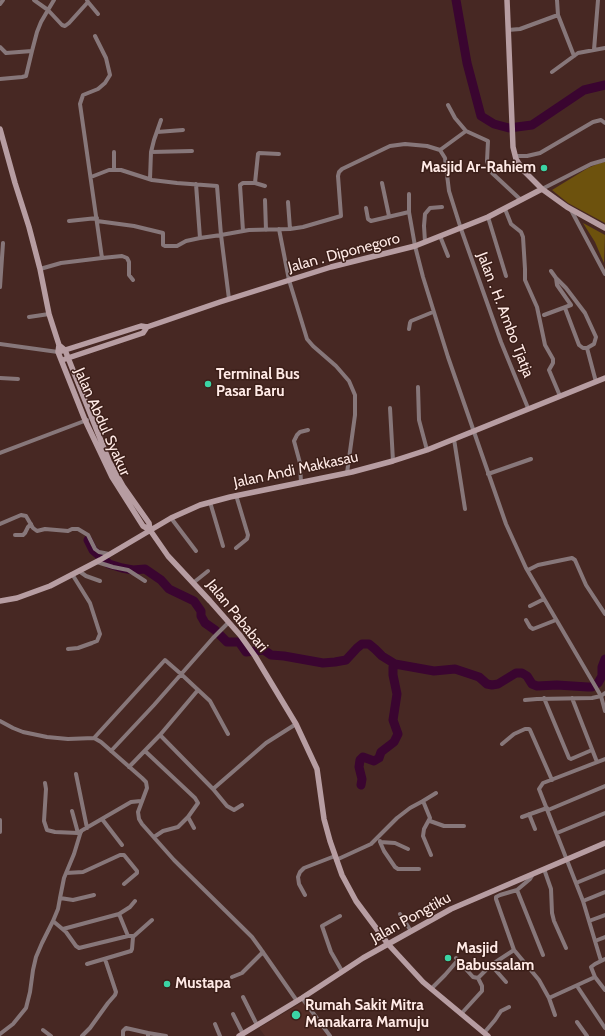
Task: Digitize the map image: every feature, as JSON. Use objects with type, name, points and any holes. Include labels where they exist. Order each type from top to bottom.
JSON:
[{"type":"street","points":[[0,4],[3,0]]},
{"type":"street","points":[[34,0],[48,10],[62,25],[65,26],[88,1],[98,14]]},
{"type":"street","points":[[0,78],[26,76],[37,32],[54,0]]},
{"type":"street","points":[[507,0],[513,105],[513,147],[516,156],[523,170],[542,189],[571,209],[605,228]]},
{"type":"street","points":[[558,0],[558,15],[574,56]]},
{"type":"street","points":[[594,50],[598,0]]},
{"type":"street","points":[[508,30],[520,29],[558,15]]},
{"type":"street","points":[[95,36],[106,58],[110,75],[105,84],[98,89],[83,95],[80,100],[102,258]]},
{"type":"street","points":[[0,47],[6,53],[32,51]]},
{"type":"street","points":[[552,72],[574,56],[605,48]]},
{"type":"street","points":[[448,105],[455,118],[466,131],[488,141],[487,161],[491,172],[522,201]]},
{"type":"street","points":[[150,179],[151,152],[161,120]]},
{"type":"street","points":[[516,156],[527,156],[540,153],[593,122],[601,120],[605,123]]},
{"type":"street","name":"Jalan Abdul Syakur","points":[[0,129],[3,148],[29,227],[40,269],[49,314],[58,345],[58,352],[109,461],[123,486],[149,523],[150,530]]},
{"type":"street","points":[[157,132],[183,130]]},
{"type":"street","points":[[69,221],[97,220],[134,226],[163,233],[163,245],[165,246],[177,246],[186,241],[236,234],[243,231],[279,231],[304,227],[341,216],[338,172],[342,169],[390,146],[405,144],[427,146],[440,150],[466,131]]},
{"type":"street","name":"Jalan . H. Ambo Tjatja","points":[[440,150],[445,158],[450,191],[461,229],[501,342],[528,408]]},
{"type":"street","points":[[151,152],[192,151]]},
{"type":"street","points":[[114,152],[114,170]]},
{"type":"street","points":[[256,183],[258,154],[279,154]]},
{"type":"street","points":[[542,189],[591,164],[605,160]]},
{"type":"street","points":[[91,177],[109,170],[121,170],[150,179],[217,186],[221,236],[229,299]]},
{"type":"street","points":[[243,231],[239,186],[243,182],[256,183],[265,186]]},
{"type":"street","points":[[382,183],[389,216]]},
{"type":"street","points":[[196,184],[200,238]]},
{"type":"street","name":"Jalan . Diponegoro","points":[[147,328],[160,322],[289,280],[355,260],[414,246],[461,229],[488,217],[522,201],[542,189]]},
{"type":"street","points":[[409,194],[409,212],[414,246],[433,312],[473,432],[506,524],[544,599],[601,696],[605,710]]},
{"type":"street","points":[[265,200],[266,230]]},
{"type":"street","points":[[288,202],[290,229]]},
{"type":"street","points":[[425,242],[425,214],[430,208],[442,207]]},
{"type":"street","points":[[366,208],[368,219],[370,221],[409,212]]},
{"type":"street","points":[[505,209],[511,224],[521,232],[523,236],[525,280],[537,306],[545,345],[553,359],[553,364],[549,370],[560,396]]},
{"type":"street","points":[[571,209],[605,274]]},
{"type":"street","points":[[488,217],[506,276]]},
{"type":"street","points":[[279,231],[289,280],[310,343],[336,366],[349,381],[355,395],[355,415],[347,473]]},
{"type":"street","points":[[440,236],[448,256]]},
{"type":"street","points":[[0,287],[3,243]]},
{"type":"street","points":[[40,269],[61,263],[122,256],[127,258],[129,275],[133,280]]},
{"type":"street","points":[[551,271],[585,313],[596,337],[594,344],[587,348],[583,348],[579,345],[565,308]]},
{"type":"street","points":[[556,278],[557,285],[571,305]]},
{"type":"street","points":[[544,315],[565,308],[576,302]]},
{"type":"street","points":[[409,329],[412,321],[433,312]]},
{"type":"street","points":[[29,317],[49,314]]},
{"type":"street","points":[[0,344],[58,352],[141,326],[147,328],[144,333],[61,360]]},
{"type":"street","points":[[58,345],[65,350]]},
{"type":"street","points":[[587,348],[596,382]]},
{"type":"street","name":"Jalan Abdul Syakur","points":[[65,350],[89,419]]},
{"type":"street","points":[[0,378],[18,379]]},
{"type":"street","name":"Jalan Andi Makkasau","points":[[0,601],[17,598],[50,586],[103,558],[171,518],[210,502],[236,495],[347,473],[393,461],[427,450],[473,432],[528,408],[605,378]]},
{"type":"street","points":[[418,387],[419,420],[427,450]]},
{"type":"street","points":[[390,408],[393,461]]},
{"type":"street","points":[[0,453],[89,419]]},
{"type":"street","points":[[302,483],[300,463],[294,441],[296,435],[300,432],[308,430]]},
{"type":"street","points":[[454,439],[465,509]]},
{"type":"street","points":[[488,474],[531,459]]},
{"type":"street","points":[[236,495],[248,535],[247,539],[236,548]]},
{"type":"street","points":[[210,502],[223,546]]},
{"type":"street","points":[[0,524],[21,515],[26,516],[29,525],[26,533],[23,535],[15,535]]},
{"type":"street","points":[[171,518],[196,551]]},
{"type":"street","points":[[29,525],[39,531],[45,529],[68,531],[72,529],[80,530],[88,535],[95,549],[113,567],[128,570],[145,581]]},
{"type":"street","name":"Jalan Pababari","points":[[150,530],[168,556],[229,622],[255,656],[296,724],[310,750],[319,774],[324,819],[342,875],[356,901],[388,944],[423,982],[486,1034]]},
{"type":"street","points":[[528,570],[538,565],[572,558],[575,560],[586,586],[605,614]]},
{"type":"street","points":[[78,571],[86,576],[100,580]]},
{"type":"street","points":[[193,583],[208,571]]},
{"type":"street","points":[[68,649],[78,648],[97,641],[100,634],[90,603],[72,574]]},
{"type":"street","points":[[530,606],[544,599]]},
{"type":"street","points":[[526,620],[533,629],[556,620]]},
{"type":"street","points":[[111,751],[229,622]]},
{"type":"street","points":[[94,738],[163,661],[167,661],[212,704],[228,734]]},
{"type":"street","points":[[130,767],[160,735],[198,690]]},
{"type":"street","points":[[525,700],[544,698],[592,698],[601,696],[605,693]]},
{"type":"street","points":[[544,698],[568,758],[571,759],[592,750]]},
{"type":"street","points":[[572,698],[597,762]]},
{"type":"street","points":[[0,721],[23,732],[47,737],[64,739],[94,738],[101,742],[146,782],[147,788],[138,812],[139,819],[174,860],[252,937],[300,1000],[330,1036]]},
{"type":"street","points":[[213,789],[266,743],[296,724]]},
{"type":"street","points":[[502,744],[514,734],[525,729],[529,729],[552,780]]},
{"type":"street","points":[[160,735],[213,789],[230,809],[236,810],[242,805]]},
{"type":"street","points":[[145,751],[196,800],[198,805],[178,827],[163,831],[154,837]]},
{"type":"street","points":[[605,759],[543,783],[540,786],[540,791],[558,833],[603,960],[592,967],[595,977],[605,990]]},
{"type":"street","points":[[76,774],[87,828]]},
{"type":"street","points":[[45,783],[44,821],[47,830],[52,832],[80,832],[132,802],[141,801]]},
{"type":"street","points":[[522,817],[547,809],[605,786]]},
{"type":"street","points":[[305,895],[299,884],[298,877],[304,868],[336,858],[371,844],[397,818],[410,808],[436,793]]},
{"type":"street","points":[[423,801],[430,821],[423,832],[423,836],[431,855]]},
{"type":"street","points":[[0,1034],[13,1024],[26,1008],[36,957],[58,909],[63,883],[80,832],[72,811]]},
{"type":"street","points":[[558,833],[605,813]]},
{"type":"street","points":[[529,814],[535,830]]},
{"type":"street","points":[[188,817],[194,828]]},
{"type":"street","points":[[102,819],[122,845]]},
{"type":"street","points":[[0,820],[0,832]]},
{"type":"street","points":[[430,821],[444,826],[464,826]]},
{"type":"street","points":[[377,837],[395,868],[419,869]]},
{"type":"street","points":[[380,842],[395,843],[408,849]]},
{"type":"street","name":"Jalan Pongtiku","points":[[241,1035],[300,1000],[342,971],[451,909],[605,843]]},
{"type":"street","points":[[66,873],[83,872],[120,855],[124,855],[137,870],[137,874],[124,884]]},
{"type":"street","points":[[544,869],[550,889],[554,921],[566,948]]},
{"type":"street","points":[[576,883],[605,871]]},
{"type":"street","points":[[533,873],[530,879],[517,890],[496,897],[514,950],[534,972],[549,998],[555,1015]]},
{"type":"street","points":[[517,890],[543,955]]},
{"type":"street","points":[[583,901],[605,892]]},
{"type":"street","points":[[60,898],[73,900],[94,895]]},
{"type":"street","points":[[63,929],[119,914],[130,907],[135,901]]},
{"type":"street","points":[[87,964],[131,950],[130,936],[119,914]]},
{"type":"street","points":[[400,914],[411,931]]},
{"type":"street","points":[[589,921],[605,915]]},
{"type":"street","points":[[340,916],[322,926],[331,952],[342,971]]},
{"type":"street","points":[[53,921],[63,929],[79,948],[130,936],[152,920]]},
{"type":"street","points":[[595,941],[605,937]]},
{"type":"street","points":[[478,978],[492,965],[514,950]]},
{"type":"street","points":[[232,977],[242,973],[263,952]]},
{"type":"street","points":[[82,1036],[90,1028],[116,992],[104,959]]},
{"type":"street","points":[[431,989],[445,975],[457,959],[474,977],[478,978],[482,986],[482,991],[461,1014]]},
{"type":"street","points":[[492,965],[506,982]]},
{"type":"street","points":[[549,998],[595,977]]},
{"type":"street","points":[[577,986],[605,1028]]},
{"type":"street","points":[[243,997],[257,1025]]},
{"type":"street","points":[[486,1034],[501,1011],[509,1007]]},
{"type":"street","points":[[233,1014],[241,1035]]},
{"type":"street","points":[[577,1022],[587,1036]]},
{"type":"street","points":[[215,1024],[220,1036]]},
{"type":"street","points":[[123,1036],[123,1030],[126,1028],[148,1035],[166,1036]]},
{"type":"street","points":[[43,1030],[51,1036]]},
{"type":"shaded area","points":[[605,162],[605,223],[568,203],[552,190],[588,168]]},
{"type":"shaded area","points":[[583,223],[605,235],[604,263],[595,242]]},
{"type":"shaded area","name":"Rumah Sakit Mitra Manakarra Mamuju","points":[[303,1002],[327,1036],[265,1036],[259,1028]]},
{"type":"waterway","points":[[456,0],[467,63],[481,116],[494,124],[509,128],[532,125],[584,90],[605,85]]},
{"type":"waterway","points":[[88,540],[93,550],[109,564],[133,570],[145,569],[161,580],[169,589],[194,601],[201,611],[201,616],[205,623],[215,630],[227,642],[239,642],[246,652],[264,650],[271,655],[323,663],[346,660],[362,644],[369,644],[382,656],[395,664],[434,671],[455,669],[479,677],[487,684],[492,685],[498,684],[516,673],[522,673],[527,676],[532,684],[537,686],[557,685],[588,687],[592,687],[598,683],[602,676],[602,667],[605,659]]},
{"type":"waterway","points":[[361,785],[362,779],[359,767],[360,760],[363,757],[374,761],[379,758],[381,752],[394,742],[398,734],[393,720],[397,694],[393,675],[393,667],[395,664]]},
{"type":"place","name":"Masjid Ar-Rahiem","points":[[544,168]]},
{"type":"place","name":"Terminal Bus Pasar Baru","points":[[208,384]]},
{"type":"place","name":"Masjid Babussalam","points":[[448,958]]},
{"type":"place","name":"Mustapa","points":[[167,984]]},
{"type":"place","name":"Rumah Sakit Mitra Manakarra Mamuju","points":[[296,1015]]}]
